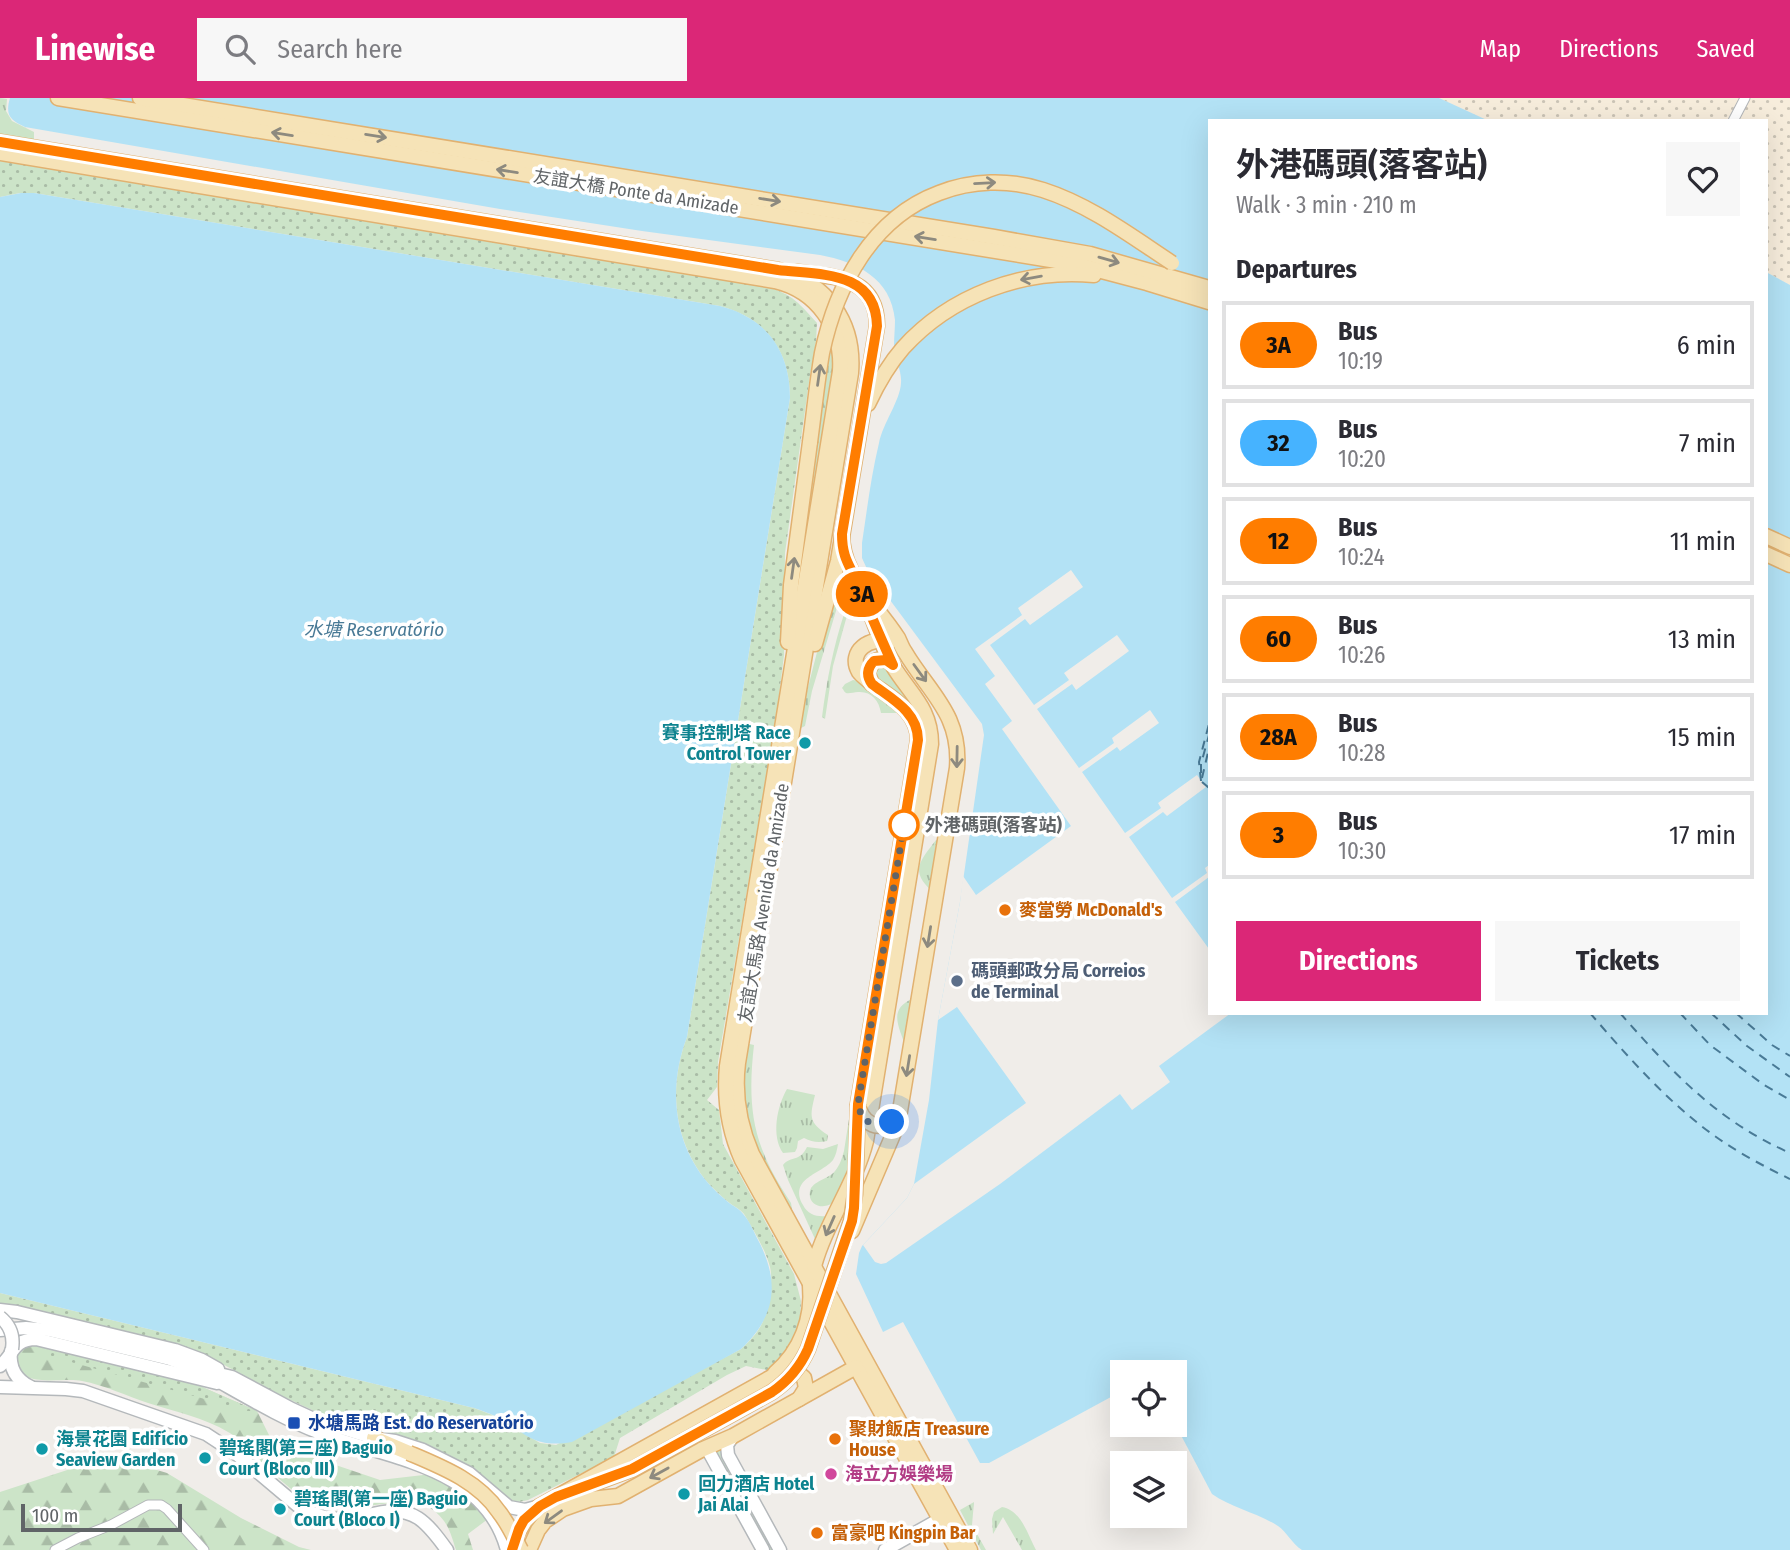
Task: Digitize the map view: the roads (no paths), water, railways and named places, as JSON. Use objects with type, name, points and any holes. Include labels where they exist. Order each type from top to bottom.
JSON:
[{"type":"main road","name":"友誼大橋 Ponte da Amizade","points":[[58,98],[1016,253],[1147,282],[1208,302]]},
{"type":"main road","name":"友誼大橋 Ponte da Amizade","points":[[140,98],[994,237],[1090,254],[1208,287]]},
{"type":"main road","name":"友誼大馬路 Avenida da Amizade","points":[[0,142],[778,270],[808,282],[832,304],[844,325],[849,341],[851,373],[727,1066],[725,1093],[732,1134],[742,1160],[957,1550]]},
{"type":"main road","name":"友誼大馬路 Avenida da Amizade","points":[[0,153],[775,281],[802,291],[818,305],[831,323],[838,343],[840,364],[738,1063],[736,1092],[739,1118],[747,1143],[970,1550]]},
{"type":"main road","points":[[790,711],[791,584],[824,345],[834,311],[848,279],[867,247],[887,225],[905,210],[933,195],[963,186],[987,183],[1018,184],[1042,190],[1096,214],[1208,286]]},
{"type":"main road","points":[[778,270],[846,279],[859,286],[873,303],[877,326],[838,561],[790,711]]},
{"type":"main road","points":[[861,421],[877,386],[901,350],[950,308],[990,289],[1032,277],[1090,274],[1147,282]]},
{"type":"main road","points":[[835,1269],[898,1123],[957,760],[954,729],[944,708],[847,565],[842,534]]},
{"type":"main road","points":[[1768,537],[1790,547]]},
{"type":"main road","points":[[1768,555],[1790,565]]},
{"type":"main road","points":[[814,1266],[858,1168],[866,1141],[931,744],[926,713],[893,665],[857,580]]},
{"type":"main road","points":[[591,1499],[632,1469],[772,1392],[789,1379],[808,1349],[852,1221],[858,1104],[918,734],[909,713],[859,671],[856,659],[867,643],[874,640],[889,642],[905,652]]},
{"type":"main road","points":[[872,684],[868,671],[874,661],[886,660],[893,665]]},
{"type":"main road","points":[[858,1104],[863,1117],[875,1125],[889,1124],[900,1111]]},
{"type":"main road","points":[[766,1380],[779,1370],[799,1344],[810,1310],[810,1283]]},
{"type":"main road","points":[[0,1310],[175,1350],[202,1360],[230,1382],[287,1419],[321,1433],[397,1456],[451,1480],[475,1496],[487,1509],[510,1550]]},
{"type":"main road","points":[[0,1317],[8,1324],[13,1340],[8,1358],[0,1366]]},
{"type":"main road","points":[[0,1330],[48,1330],[170,1359],[316,1420],[374,1438],[459,1476],[487,1497],[501,1514],[521,1550]]},
{"type":"main road","points":[[11,1350],[24,1340],[38,1339],[230,1382]]},
{"type":"main road","points":[[11,1350],[12,1366],[18,1378],[38,1388]]},
{"type":"main road","points":[[529,1550],[545,1521],[563,1509],[591,1499],[618,1496],[856,1367]]},
{"type":"main road","points":[[510,1550],[524,1520],[540,1506],[766,1380],[786,1370],[799,1372],[806,1385],[799,1399]]},
{"type":"main road","points":[[0,1387],[83,1391],[206,1434],[226,1446],[298,1506],[319,1516],[343,1519],[389,1511],[405,1512],[425,1523],[447,1550]]},
{"type":"main road","points":[[733,1436],[727,1445],[728,1455],[780,1550]]},
{"type":"main road","points":[[374,1438],[421,1449],[456,1466],[484,1484],[509,1507],[524,1510],[540,1506]]},
{"type":"main road","points":[[701,1450],[709,1452],[764,1550]]},
{"type":"main road","points":[[556,1497],[632,1469]]},
{"type":"main road","points":[[885,1550],[940,1519]]},
{"type":"main road","points":[[908,1550],[911,1535]]},
{"type":"street","points":[[1734,119],[1745,98]]},
{"type":"street","points":[[55,1550],[155,1504],[167,1508],[204,1550]]},
{"type":"water","points":[[10,98],[1439,98],[1485,119],[1208,119],[1208,1015],[1768,1015],[1768,273],[1790,285],[1790,1550],[1302,1550],[1278,1526],[1212,1494],[1182,1437],[1187,1437],[1187,1360],[1110,1360],[1110,1397],[989,1463],[980,1463],[903,1322],[883,1332],[856,1274],[862,1246],[907,1198],[914,1184],[984,735],[982,724],[867,569],[862,558],[876,455],[901,383],[894,346],[895,320],[887,293],[870,274],[847,262],[820,255],[500,209],[25,127],[16,122],[9,113]]},
{"type":"water","name":"水塘 Reservatório","points":[[21,193],[720,306],[736,311],[762,328],[780,351],[786,365],[790,398],[676,1094],[677,1113],[687,1150],[708,1183],[741,1211],[750,1223],[769,1268],[771,1297],[762,1324],[741,1349],[572,1442],[559,1444],[538,1441],[495,1416],[474,1408],[0,1293],[0,197]]},
{"type":"place","name":"賽事控制塔 Race Control Tower","points":[[805,743]]},
{"type":"place","name":"外港碼頭(落客站)","points":[[904,825]]},
{"type":"place","name":"麥當勞 McDonald's","points":[[1005,910]]},
{"type":"place","name":"碼頭郵政分局 Correios de Terminal","points":[[957,981]]},
{"type":"place","name":"水塘馬路 Est. do Reservatório","points":[[294,1423]]},
{"type":"place","name":"聚財飯店 Treasure House","points":[[835,1439]]},
{"type":"place","name":"海景花園 Edifício Seaview Garden","points":[[42,1449]]},
{"type":"place","name":"碧瑤閣(第三座) Baguio Court (Bloco III)","points":[[205,1458]]},
{"type":"place","name":"海立方娛樂場","points":[[831,1474]]},
{"type":"place","name":"回力酒店 Hotel Jai Alai","points":[[684,1494]]},
{"type":"place","name":"碧瑤閣(第一座) Baguio Court (Bloco I)","points":[[280,1509]]},
{"type":"place","name":"富豪吧 Kingpin Bar","points":[[817,1533]]}]
